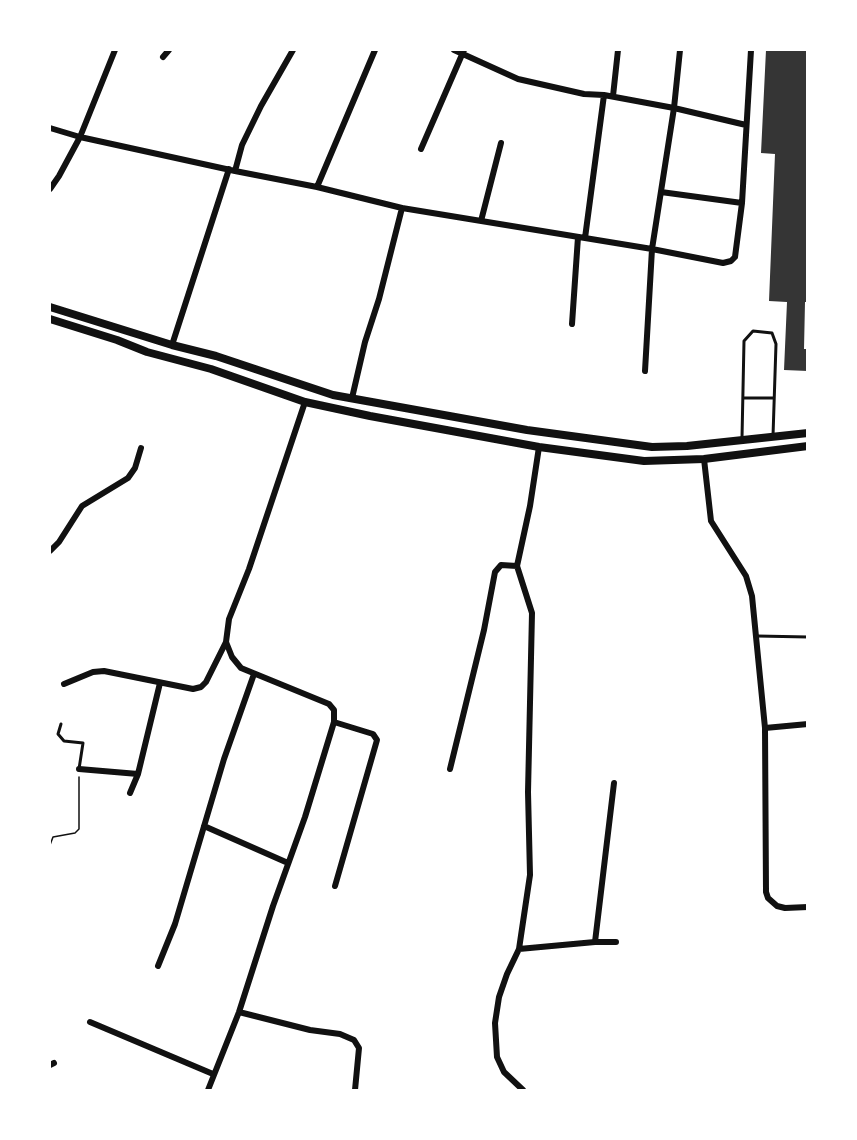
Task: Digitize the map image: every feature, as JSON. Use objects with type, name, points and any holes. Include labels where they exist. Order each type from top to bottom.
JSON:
[{"type":"street","points":[[50,189],[80,137],[115,50]]},
{"type":"street","points":[[163,57],[169,50]]},
{"type":"street","points":[[172,345],[232,170],[256,116],[293,50]]},
{"type":"street","points":[[317,187],[375,50]]},
{"type":"street","points":[[454,50],[463,52],[518,80],[584,94],[613,96],[674,108],[746,125]]},
{"type":"street","points":[[613,96],[618,50]]},
{"type":"street","points":[[645,371],[652,249],[674,108],[680,50]]},
{"type":"street","points":[[50,128],[80,137],[317,187],[402,208],[652,249],[723,263],[735,257],[742,203],[751,50]]},
{"type":"street","points":[[421,149],[463,52]]},
{"type":"street","points":[[572,324],[581,238],[604,95]]},
{"type":"street","points":[[481,221],[501,142]]},
{"type":"street","points":[[661,192],[742,203]]},
{"type":"street","points":[[352,398],[402,208]]},
{"type":"street","points":[[50,307],[172,345],[216,356],[307,388],[416,411],[652,447],[687,446],[807,433]]},
{"type":"street","points":[[50,319],[147,352],[211,369],[305,402],[539,447],[644,461],[704,459],[807,446]]},
{"type":"street","points":[[211,369],[216,356]]},
{"type":"street","points":[[64,684],[93,672],[104,671],[193,689],[201,687],[215,666],[226,642],[229,620],[305,402]]},
{"type":"street","points":[[599,455],[602,441]]},
{"type":"street","points":[[523,1090],[504,1072],[497,1057],[495,1023],[499,997],[519,949],[530,875],[528,792],[532,613],[517,566],[530,507],[539,447]]},
{"type":"street","points":[[50,551],[59,542],[82,506],[128,478],[135,468],[141,448]]},
{"type":"street","points":[[704,459],[711,521],[746,576],[752,596],[765,728],[766,892],[768,898],[777,906],[807,907]]},
{"type":"street","points":[[450,769],[484,630],[495,572],[501,565],[517,566]]},
{"type":"street","points":[[208,1090],[239,1012],[334,722],[334,710],[329,704],[242,668],[232,657],[226,642]]},
{"type":"street","points":[[158,966],[174,924],[224,759],[254,674]]},
{"type":"street","points":[[130,793],[138,774],[160,683]]},
{"type":"street","points":[[334,722],[373,734],[377,740],[335,886]]},
{"type":"street","points":[[765,728],[807,724]]},
{"type":"street","points":[[79,769],[138,774]]},
{"type":"street","points":[[594,942],[614,783]]},
{"type":"street","points":[[204,826],[288,863]]},
{"type":"street","points":[[519,949],[616,942]]},
{"type":"street","points":[[239,1012],[310,1030],[340,1034],[354,1040],[359,1048],[355,1090]]},
{"type":"street","points":[[90,1022],[213,1074]]},
{"type":"lane","points":[[742,440],[744,341],[753,331],[772,333],[776,344],[773,437]]},
{"type":"lane","points":[[742,398],[774,398]]},
{"type":"lane","points":[[756,636],[807,637]]},
{"type":"lane","points":[[61,724],[58,734],[64,741],[83,743],[79,769]]},
{"type":"path","points":[[50,845],[53,837],[75,833],[79,829],[79,769]]},
{"type":"building","points":[[766,50],[808,50],[808,302],[805,302],[804,349],[808,349],[808,371],[784,370],[787,302],[769,301],[775,154],[761,153]]}]
